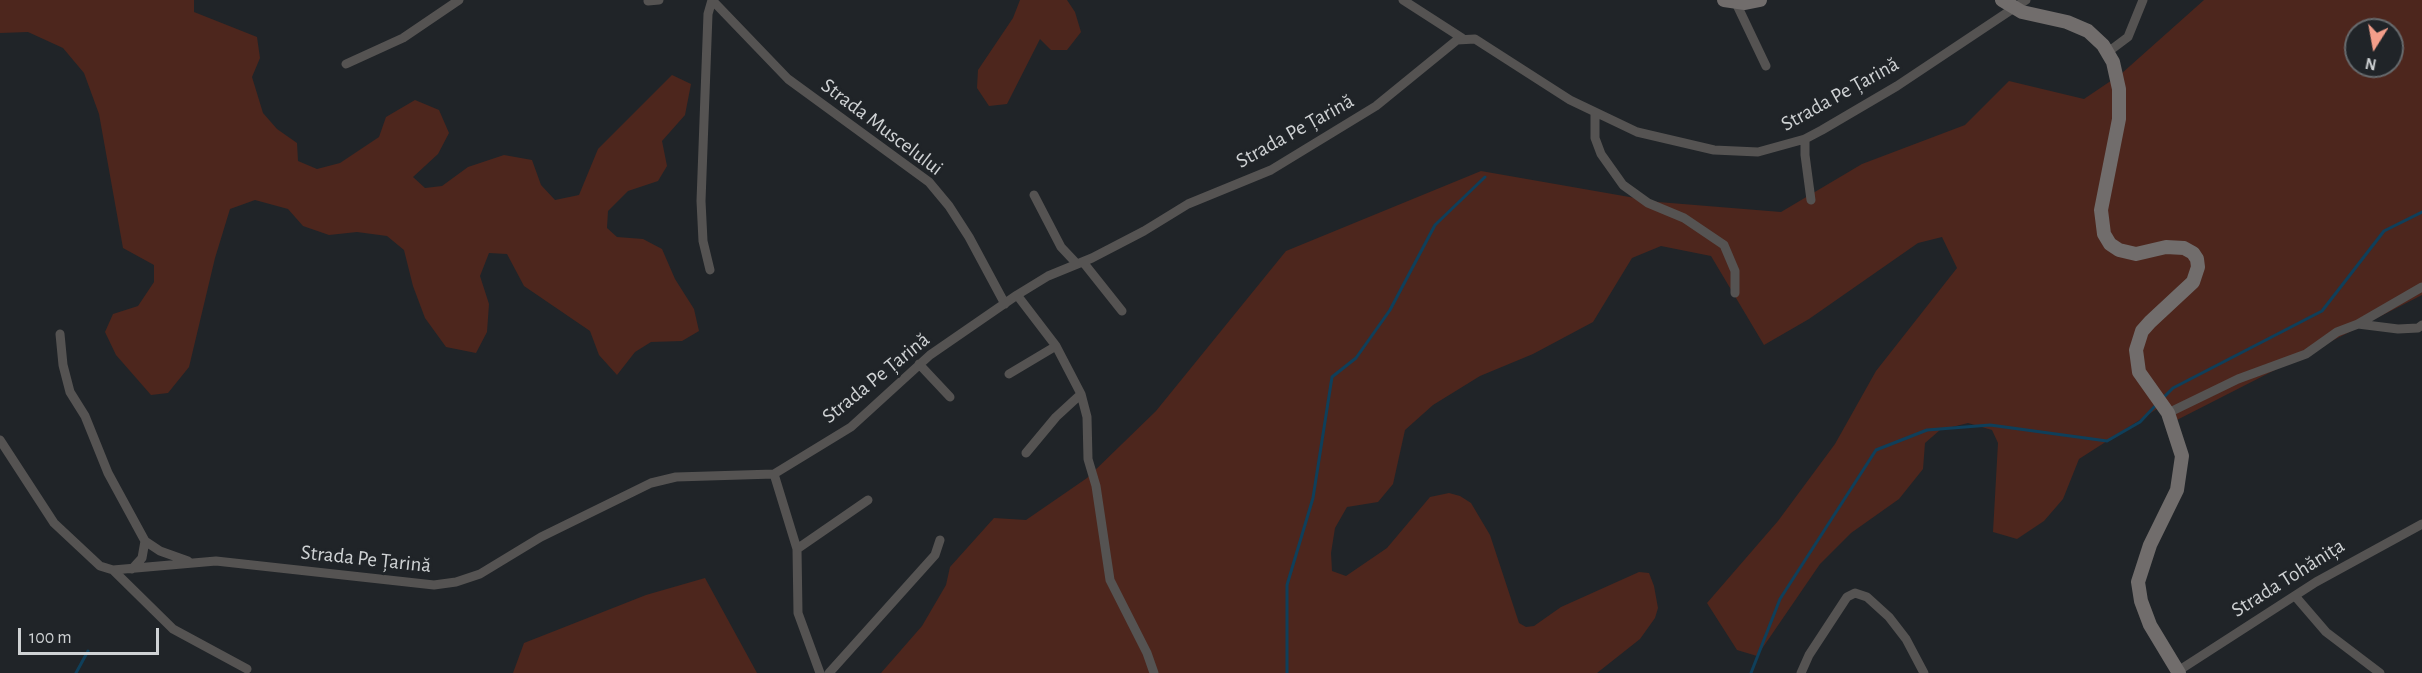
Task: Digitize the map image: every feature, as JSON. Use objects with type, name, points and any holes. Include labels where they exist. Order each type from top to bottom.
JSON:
[{"type":"main road","points":[[1730,1],[1760,0]]},
{"type":"main road","points":[[2007,4],[2079,27],[2096,38],[2108,52]]},
{"type":"main road","name":"Strada Tohănița","points":[[2108,52],[2117,75],[2120,104],[2102,201],[2104,234],[2110,244],[2128,253],[2166,247],[2184,248],[2193,253],[2198,267],[2193,282],[2150,322],[2138,340],[2136,362],[2139,372],[2163,405],[2182,456],[2180,479],[2172,501],[2144,559],[2139,592],[2150,625],[2179,672]]},
{"type":"street","points":[[346,64],[403,38],[459,0]]},
{"type":"street","points":[[648,1],[659,0]]},
{"type":"street","points":[[710,270],[703,241],[701,201],[708,14],[712,0]]},
{"type":"street","name":"Strada Muscelului","points":[[712,0],[788,79],[929,182],[949,206],[969,237],[1005,304]]},
{"type":"street","name":"Strada Pe Țarină","points":[[1403,0],[1462,38],[1481,43],[1595,114],[1637,132],[1714,150],[1758,152],[1805,139],[1897,86],[2007,4],[2026,0]]},
{"type":"street","points":[[2108,52],[2128,37],[2143,0]]},
{"type":"street","points":[[1730,1],[1766,66]]},
{"type":"street","name":"Strada Pe Țarină","points":[[113,570],[216,561],[434,585],[456,582],[480,574],[541,537],[651,483],[676,477],[774,474],[851,427],[919,364],[1048,276],[1080,263],[1144,231],[1188,204],[1271,170],[1376,106],[1462,38]]},
{"type":"street","points":[[1595,114],[1593,127],[1598,146],[1623,186],[1648,203],[1684,218],[1724,245],[1735,271],[1734,293]]},
{"type":"street","points":[[1805,139],[1811,200]]},
{"type":"street","points":[[1034,195],[1061,247],[1080,263],[1122,311]]},
{"type":"street","points":[[2163,405],[2306,354],[2337,332],[2358,324],[2422,287]]},
{"type":"street","points":[[1017,296],[1056,346],[1081,394],[1087,417],[1088,459],[1096,486],[1110,580],[1147,653],[1154,673]]},
{"type":"street","points":[[2358,324],[2398,329],[2418,328],[2422,325]]},
{"type":"street","points":[[60,334],[63,365],[70,392],[84,416],[108,473],[145,541],[160,551],[192,562]]},
{"type":"street","points":[[1009,374],[1056,346]]},
{"type":"street","points":[[919,364],[950,397]]},
{"type":"street","points":[[1026,453],[1056,417],[1081,394]]},
{"type":"street","points":[[0,440],[54,523],[100,566],[113,570],[173,629],[247,669]]},
{"type":"street","points":[[774,474],[797,549],[798,613],[820,673]]},
{"type":"street","points":[[797,549],[868,500]]},
{"type":"street","name":"Strada Tohănița","points":[[2179,672],[2351,561],[2422,524]]},
{"type":"street","points":[[829,673],[935,555],[940,540]]},
{"type":"street","points":[[132,569],[142,558],[145,541]]},
{"type":"street","points":[[1801,673],[1809,655],[1847,597],[1855,593],[1868,597],[1900,629],[1924,673]]},
{"type":"street","points":[[2295,596],[2326,632],[2380,673]]},
{"type":"shaded area","points":[[0,0],[194,0],[194,12],[257,37],[260,58],[252,77],[263,113],[277,129],[297,143],[298,161],[317,169],[340,163],[379,137],[386,117],[415,100],[439,110],[449,133],[438,154],[413,177],[425,188],[442,186],[468,167],[504,155],[532,160],[541,185],[555,200],[579,195],[598,149],[672,75],[691,84],[685,115],[662,141],[667,166],[658,181],[628,191],[608,211],[607,228],[617,237],[643,239],[662,249],[675,279],[694,309],[699,331],[682,341],[651,342],[635,352],[617,375],[599,355],[590,331],[524,286],[507,254],[489,253],[480,276],[489,304],[487,332],[476,353],[446,347],[425,318],[413,286],[404,250],[387,236],[357,232],[329,235],[303,226],[288,209],[255,200],[230,209],[215,258],[189,367],[168,393],[151,395],[116,355],[105,332],[113,314],[138,306],[154,282],[154,265],[123,248],[99,114],[84,73],[63,48],[28,32],[0,33]]},
{"type":"shaded area","points":[[1020,0],[1067,0],[1075,12],[1081,32],[1067,50],[1051,50],[1040,39],[1007,104],[989,106],[977,88],[978,70],[1013,18]]},
{"type":"shaded area","points":[[2204,0],[2422,0],[2422,295],[2169,424],[2160,407],[2079,459],[2063,499],[2044,521],[2017,539],[1993,532],[1998,443],[1992,430],[1968,423],[1940,430],[1925,443],[1923,469],[1899,499],[1851,533],[1820,564],[1757,656],[1737,650],[1707,603],[1778,521],[1835,444],[1876,371],[1957,268],[1942,237],[1918,243],[1809,319],[1764,345],[1711,256],[1661,246],[1632,258],[1593,322],[1533,354],[1480,376],[1433,405],[1405,430],[1393,484],[1378,502],[1347,507],[1335,528],[1331,553],[1332,571],[1346,576],[1387,548],[1430,497],[1449,493],[1460,496],[1471,503],[1490,535],[1519,623],[1526,627],[1534,626],[1561,607],[1639,572],[1649,573],[1658,608],[1655,618],[1640,639],[1597,673],[881,673],[922,626],[946,585],[950,567],[994,518],[1026,520],[1087,478],[1156,411],[1286,251],[1481,171],[1658,202],[1781,212],[1862,164],[1965,125],[2009,81],[2084,99],[2121,74]]},
{"type":"shaded area","points":[[705,578],[757,673],[513,673],[524,643],[646,595]]},
{"type":"waterway","points":[[1287,673],[1287,585],[1313,498],[1332,377],[1356,358],[1390,310],[1435,225],[1485,177]]},
{"type":"waterway","points":[[2163,398],[2173,388],[2322,311],[2384,231],[2422,212]]},
{"type":"waterway","points":[[1751,673],[1780,599],[1876,450],[1927,430],[1990,425],[2107,441],[2140,422],[2156,405]]},
{"type":"waterway","points":[[76,673],[88,651]]}]
